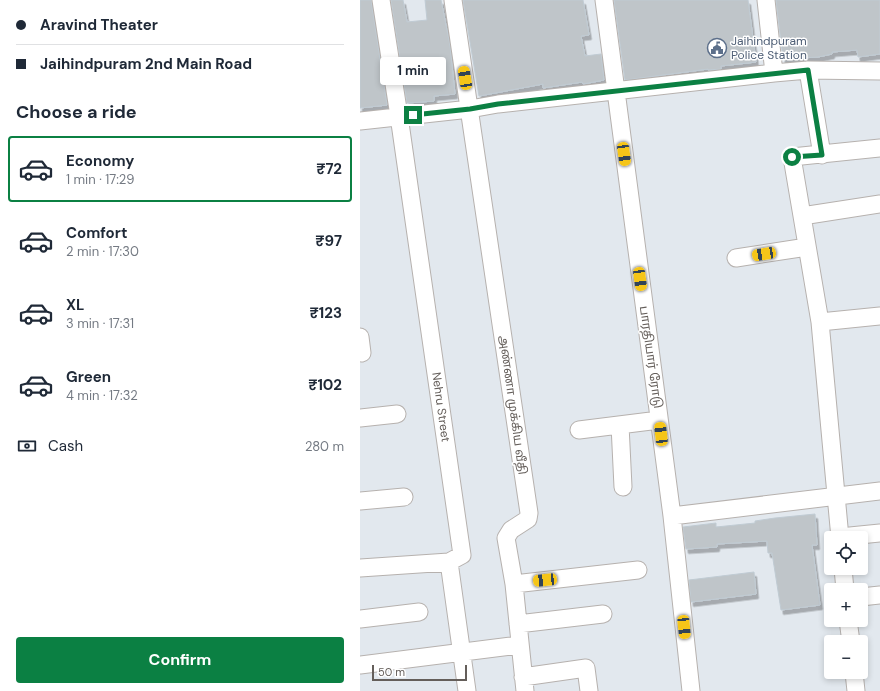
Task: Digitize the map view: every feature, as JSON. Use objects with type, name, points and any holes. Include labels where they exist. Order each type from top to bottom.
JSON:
[{"type":"street","points":[[381,0],[399,116]]},
{"type":"street","points":[[453,0],[470,109]]},
{"type":"street","name":"பாரதியார் ரோடு","points":[[604,0],[672,516],[691,691]]},
{"type":"street","points":[[766,0],[774,73]]},
{"type":"street","points":[[360,121],[774,73],[808,70],[880,71]]},
{"type":"street","points":[[808,70],[822,155]]},
{"type":"street","name":"அண்ணா முக்கிய வீதி","points":[[470,109],[529,513],[528,519],[511,530],[506,538],[514,584],[524,684]]},
{"type":"street","name":"Nehru Street","points":[[399,116],[462,555],[449,562]]},
{"type":"street","points":[[839,531],[820,322],[792,157],[880,148]]},
{"type":"street","points":[[802,216],[880,204]]},
{"type":"street","points":[[736,258],[807,247]]},
{"type":"street","points":[[820,322],[880,316]]},
{"type":"street","points":[[360,418],[398,414]]},
{"type":"street","points":[[579,430],[659,420]]},
{"type":"street","points":[[620,425],[624,487]]},
{"type":"street","points":[[672,516],[880,490]]},
{"type":"street","points":[[360,501],[404,496]]},
{"type":"street","points":[[868,534],[880,533]]},
{"type":"street","points":[[360,568],[449,562],[467,691]]},
{"type":"street","points":[[514,584],[638,570]]},
{"type":"street","points":[[868,596],[880,595]]},
{"type":"street","points":[[360,619],[419,612]]},
{"type":"street","points":[[518,624],[603,614]]},
{"type":"street","points":[[360,665],[519,645]]},
{"type":"street","points":[[524,684],[586,668],[589,691]]},
{"type":"street","points":[[855,679],[856,691]]},
{"type":"building","points":[[360,0],[371,0],[387,105],[360,108]]},
{"type":"building","points":[[391,0],[403,0],[407,22],[427,20],[425,0],[441,0],[450,46],[455,94],[434,96],[434,101],[407,103]]},
{"type":"building","points":[[463,0],[583,0],[589,35],[581,36],[585,56],[601,54],[604,80],[583,84],[582,82],[543,88],[543,84],[479,96]]},
{"type":"building","points":[[614,0],[748,0],[756,62],[721,66],[721,69],[708,69],[625,80]]},
{"type":"building","points":[[776,0],[880,0],[880,54],[858,57],[857,50],[832,52],[832,54],[818,57],[783,59]]},
{"type":"building","points":[[815,514],[817,545],[812,545],[820,605],[781,610],[772,553],[768,553],[767,541],[717,544],[717,547],[686,549],[683,527],[716,523],[716,527],[755,523],[755,521],[775,518]]},
{"type":"building","points":[[754,572],[756,594],[691,602],[689,580]]},
{"type":"place","name":"Jaihindpuram Police Station","points":[[717,48]]},
{"type":"route","points":[[413,115],[470,109],[498,104],[808,70],[822,155],[792,157]]}]
